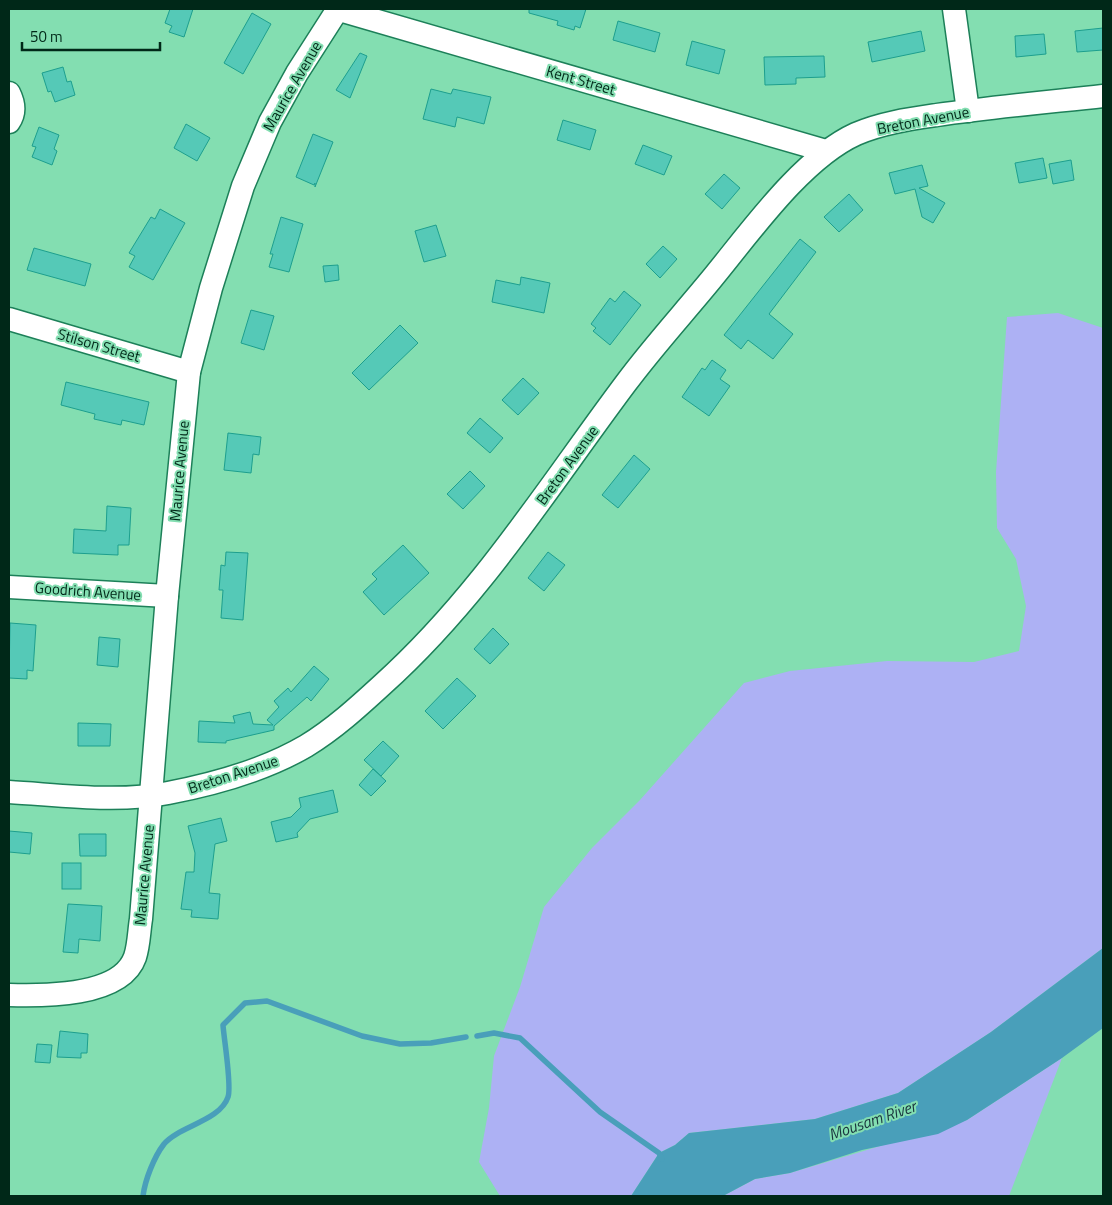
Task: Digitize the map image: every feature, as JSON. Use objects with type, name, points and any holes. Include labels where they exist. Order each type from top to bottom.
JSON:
[{"type":"street","name":"Kent Street","points":[[337,9],[826,151]]},
{"type":"street","name":"Maurice Avenue","points":[[9,995],[38,996],[86,990],[117,977],[132,963],[135,956],[141,919],[167,596],[189,372],[243,186],[260,144],[297,73],[337,9]]},
{"type":"street","points":[[954,9],[968,110]]},
{"type":"street","points":[[9,93],[14,110],[9,122]]},
{"type":"street","name":"Breton Avenue","points":[[9,792],[126,797],[151,796],[208,783],[278,760],[334,727],[394,674],[473,591],[512,542],[628,380],[772,207],[826,151],[857,134],[900,121],[968,110],[1103,96]]},
{"type":"street","name":"Stilson Street","points":[[9,319],[189,372]]},
{"type":"street","name":"Goodrich Avenue","points":[[9,587],[167,596]]},
{"type":"shaded area","points":[[1058,313],[1103,328],[1103,948],[991,1032],[898,1093],[815,1119],[689,1133],[675,1145],[659,1153],[631,1196],[500,1196],[479,1162],[489,1108],[494,1056],[520,987],[544,907],[592,848],[640,800],[744,683],[790,671],[887,661],[974,662],[1019,651],[1026,606],[1016,559],[997,528],[996,472],[1007,317]]},
{"type":"shaded area","points":[[1062,1058],[1009,1196],[723,1196],[755,1179],[790,1173],[967,1120]]},
{"type":"water","name":"Mousam River","points":[[1103,948],[1103,1028],[1062,1058],[967,1120],[938,1134],[862,1150],[790,1173],[755,1179],[723,1196],[631,1196],[659,1153],[675,1145],[689,1133],[815,1119],[898,1093],[991,1032]]},
{"type":"building","points":[[170,9],[193,9],[184,37],[169,32],[172,26],[165,23]]},
{"type":"building","points":[[529,9],[586,9],[580,28],[575,26],[574,30],[557,25],[558,21],[529,13]]},
{"type":"building","points":[[252,13],[271,24],[243,74],[224,63]]},
{"type":"building","points":[[618,21],[660,33],[655,52],[613,40]]},
{"type":"building","points":[[1103,28],[1103,50],[1077,52],[1075,31]]},
{"type":"building","points":[[921,31],[925,51],[872,62],[868,42]]},
{"type":"building","points":[[1044,34],[1046,54],[1016,57],[1015,36]]},
{"type":"building","points":[[692,41],[725,50],[719,74],[686,65]]},
{"type":"building","points":[[360,53],[367,56],[350,98],[336,90]]},
{"type":"building","points":[[824,56],[825,77],[796,78],[796,84],[765,85],[764,57]]},
{"type":"building","points":[[63,67],[67,82],[71,81],[75,95],[55,102],[51,91],[48,92],[42,73]]},
{"type":"building","points":[[431,89],[451,94],[453,89],[491,97],[484,124],[457,117],[455,127],[423,119]]},
{"type":"building","points":[[563,120],[596,130],[590,150],[557,140]]},
{"type":"building","points":[[186,124],[210,138],[197,161],[174,148]]},
{"type":"building","points":[[39,127],[59,135],[54,149],[57,151],[52,165],[32,157],[36,147],[32,146]]},
{"type":"building","points":[[313,134],[333,142],[315,187],[315,183],[314,185],[296,177]]},
{"type":"building","points":[[643,145],[672,156],[664,175],[635,164]]},
{"type":"building","points":[[1043,158],[1047,178],[1019,183],[1015,163]]},
{"type":"building","points":[[1071,160],[1074,180],[1053,184],[1049,164]]},
{"type":"building","points":[[922,165],[928,186],[919,188],[945,203],[933,223],[922,217],[915,189],[895,194],[889,173]]},
{"type":"building","points":[[724,174],[740,188],[722,209],[705,194]]},
{"type":"building","points":[[849,194],[863,210],[839,232],[824,217]]},
{"type":"building","points":[[160,209],[185,223],[153,280],[129,267],[135,256],[129,253],[151,217],[155,219]]},
{"type":"building","points":[[281,217],[303,224],[289,272],[269,267],[273,254],[270,254]]},
{"type":"building","points":[[436,225],[446,256],[424,262],[415,231]]},
{"type":"building","points":[[800,239],[816,252],[769,314],[793,334],[773,359],[748,340],[741,349],[724,335]]},
{"type":"building","points":[[663,246],[677,259],[660,278],[646,264]]},
{"type":"building","points":[[34,248],[91,264],[85,286],[27,270]]},
{"type":"building","points":[[338,265],[339,280],[325,282],[323,266]]},
{"type":"building","points":[[521,277],[550,283],[544,313],[492,302],[496,280],[520,285]]},
{"type":"building","points":[[624,291],[641,305],[610,345],[593,331],[596,328],[591,324],[610,298],[615,302]]},
{"type":"building","points":[[251,310],[274,316],[264,350],[241,343]]},
{"type":"building","points":[[400,325],[418,343],[369,390],[352,373]]},
{"type":"building","points":[[712,360],[726,370],[720,379],[730,386],[709,416],[682,397],[702,368],[705,370]]},
{"type":"building","points":[[523,378],[539,393],[518,415],[502,400]]},
{"type":"building","points":[[66,382],[149,402],[144,425],[122,420],[121,425],[94,419],[95,414],[61,405]]},
{"type":"building","points":[[480,418],[503,438],[490,453],[467,433]]},
{"type":"building","points":[[228,433],[261,437],[259,455],[253,454],[251,473],[224,470]]},
{"type":"building","points":[[634,455],[650,469],[618,508],[602,495]]},
{"type":"building","points":[[470,471],[485,486],[463,509],[447,494]]},
{"type":"building","points":[[107,506],[131,508],[129,545],[118,545],[118,555],[73,553],[74,529],[106,531]]},
{"type":"building","points":[[403,545],[429,573],[384,615],[363,592],[377,579],[372,574]]},
{"type":"building","points":[[226,552],[248,553],[243,620],[221,618],[223,590],[219,590],[221,565],[225,566]]},
{"type":"building","points":[[548,552],[565,565],[544,591],[528,578]]},
{"type":"building","points":[[10,623],[36,625],[33,671],[27,670],[27,679],[9,678]]},
{"type":"building","points":[[493,628],[509,644],[490,664],[474,649]]},
{"type":"building","points":[[99,637],[120,639],[118,667],[97,665]]},
{"type":"building","points":[[314,666],[329,679],[311,701],[307,697],[274,726],[274,730],[226,741],[226,743],[198,742],[199,721],[235,723],[233,716],[250,712],[253,724],[273,725],[267,720],[279,707],[274,701],[288,688],[291,692]]},
{"type":"building","points":[[457,678],[476,696],[443,729],[425,711]]},
{"type":"building","points":[[78,723],[111,724],[110,746],[78,746]]},
{"type":"building","points":[[383,741],[399,756],[381,776],[364,760]]},
{"type":"building","points":[[373,769],[386,781],[371,796],[359,785]]},
{"type":"building","points":[[333,790],[338,812],[310,819],[297,833],[298,837],[276,842],[271,822],[291,817],[301,807],[299,798]]},
{"type":"building","points":[[221,818],[227,841],[215,844],[209,893],[220,894],[218,919],[191,917],[192,910],[181,909],[186,872],[194,872],[195,853],[188,826]]},
{"type":"building","points":[[9,831],[32,833],[30,854],[9,852]]},
{"type":"building","points":[[79,834],[106,834],[106,856],[80,856]]},
{"type":"building","points":[[62,863],[81,863],[81,889],[62,889]]},
{"type":"building","points":[[68,904],[102,906],[100,941],[79,939],[78,953],[63,952]]},
{"type":"building","points":[[60,1031],[88,1034],[87,1053],[81,1053],[81,1058],[57,1057]]},
{"type":"building","points":[[37,1044],[52,1045],[50,1063],[35,1062]]},
{"type":"waterway","points":[[143,1196],[150,1169],[164,1144],[179,1132],[208,1118],[224,1105],[229,1091],[223,1025],[245,1003],[267,1001],[362,1036],[400,1044],[431,1043],[466,1037]]},
{"type":"waterway","points":[[477,1036],[494,1033],[520,1038],[600,1112],[659,1153],[662,1159]]}]
